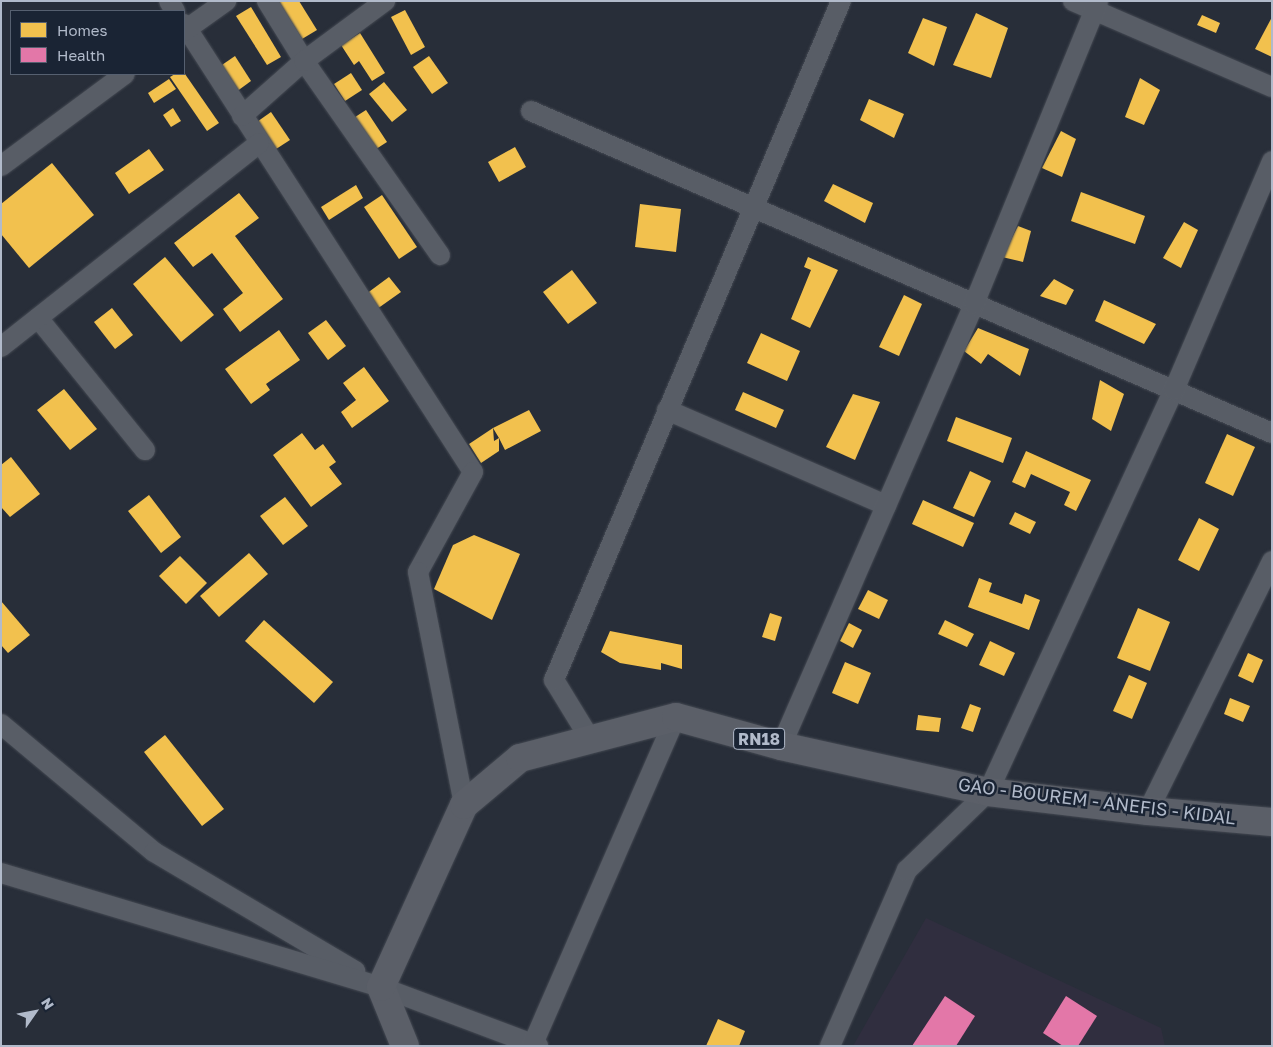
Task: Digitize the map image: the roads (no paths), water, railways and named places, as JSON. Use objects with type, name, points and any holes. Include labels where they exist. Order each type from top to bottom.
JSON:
[{"type":"main road","name":"GAO - BOUREM - ANEFIS - KIDAL","points":[[381,987],[464,805],[520,758],[676,717],[781,746],[988,792],[1148,811],[1272,822]]},
{"type":"main road","points":[[381,987],[405,1046]]},
{"type":"street","points":[[226,1],[185,28],[473,472],[418,572],[464,805]]},
{"type":"street","points":[[267,1],[304,61],[440,255]]},
{"type":"street","points":[[242,116],[304,61],[384,1]]},
{"type":"street","points":[[590,739],[554,680],[841,1]]},
{"type":"street","points":[[1073,1],[1096,6],[1272,87]]},
{"type":"street","points":[[781,746],[974,304],[1096,6]]},
{"type":"street","points":[[1,166],[124,75]]},
{"type":"street","points":[[531,111],[1272,433]]},
{"type":"street","points":[[1,347],[259,143]]},
{"type":"street","points":[[830,1046],[908,870],[988,792],[1174,390],[1272,161]]},
{"type":"street","points":[[38,318],[145,450]]},
{"type":"street","points":[[667,410],[886,505]]},
{"type":"street","points":[[1148,811],[1272,561]]},
{"type":"street","points":[[1,873],[381,987],[535,1045],[676,717]]},
{"type":"street","points":[[1,724],[154,852],[381,987]]}]
